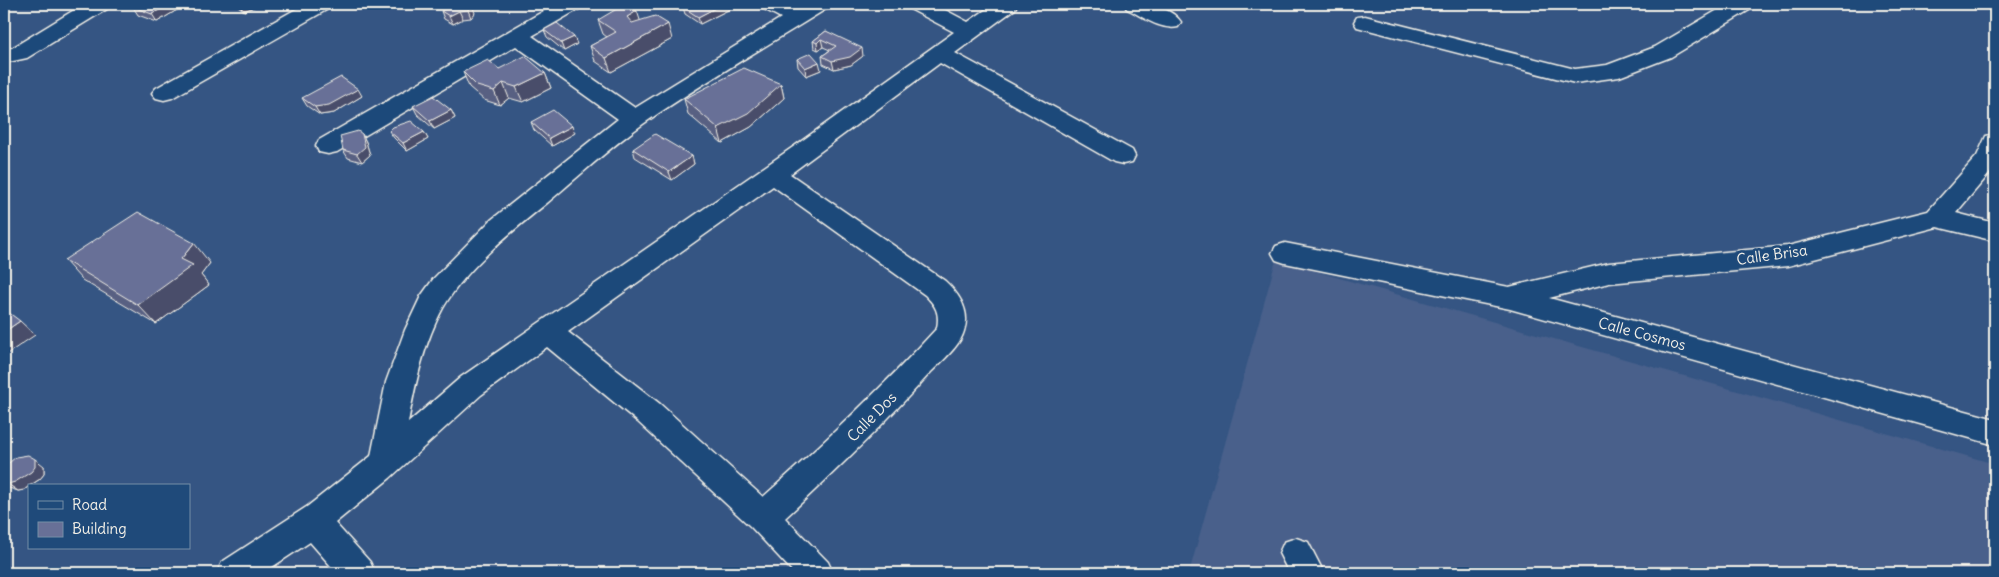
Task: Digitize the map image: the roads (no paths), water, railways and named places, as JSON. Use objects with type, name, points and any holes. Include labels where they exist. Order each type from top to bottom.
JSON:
[{"type":"street","points":[[4,56],[19,53],[99,4]]},
{"type":"street","points":[[328,146],[571,4]]},
{"type":"street","points":[[772,4],[795,17]]},
{"type":"street","points":[[386,462],[401,382],[431,304],[444,285],[500,227],[634,119],[818,4]]},
{"type":"street","points":[[918,4],[969,31]]},
{"type":"street","points":[[234,573],[313,522],[348,495],[386,462],[428,421],[471,386],[773,174],[1007,4]]},
{"type":"street","points":[[1135,4],[1170,22]]},
{"type":"street","points":[[1365,22],[1575,76],[1611,72],[1663,52],[1743,4]]},
{"type":"street","points":[[164,93],[311,6]]},
{"type":"street","points":[[517,36],[634,119]]},
{"type":"street","points":[[939,53],[1123,156]]},
{"type":"street","points":[[1995,142],[1988,159],[1937,218],[1995,232]]},
{"type":"street","name":"Calle Dos","points":[[763,517],[851,438],[907,382],[950,332],[952,325],[949,301],[935,288],[773,174]]},
{"type":"street","name":"Calle Brisa","points":[[1510,298],[1608,272],[1788,256],[1937,218]]},
{"type":"street","name":"Calle Cosmos","points":[[1286,253],[1510,298],[1995,432]]},
{"type":"street","points":[[548,332],[649,413],[763,517],[816,573]]},
{"type":"street","points":[[313,522],[358,573]]}]
